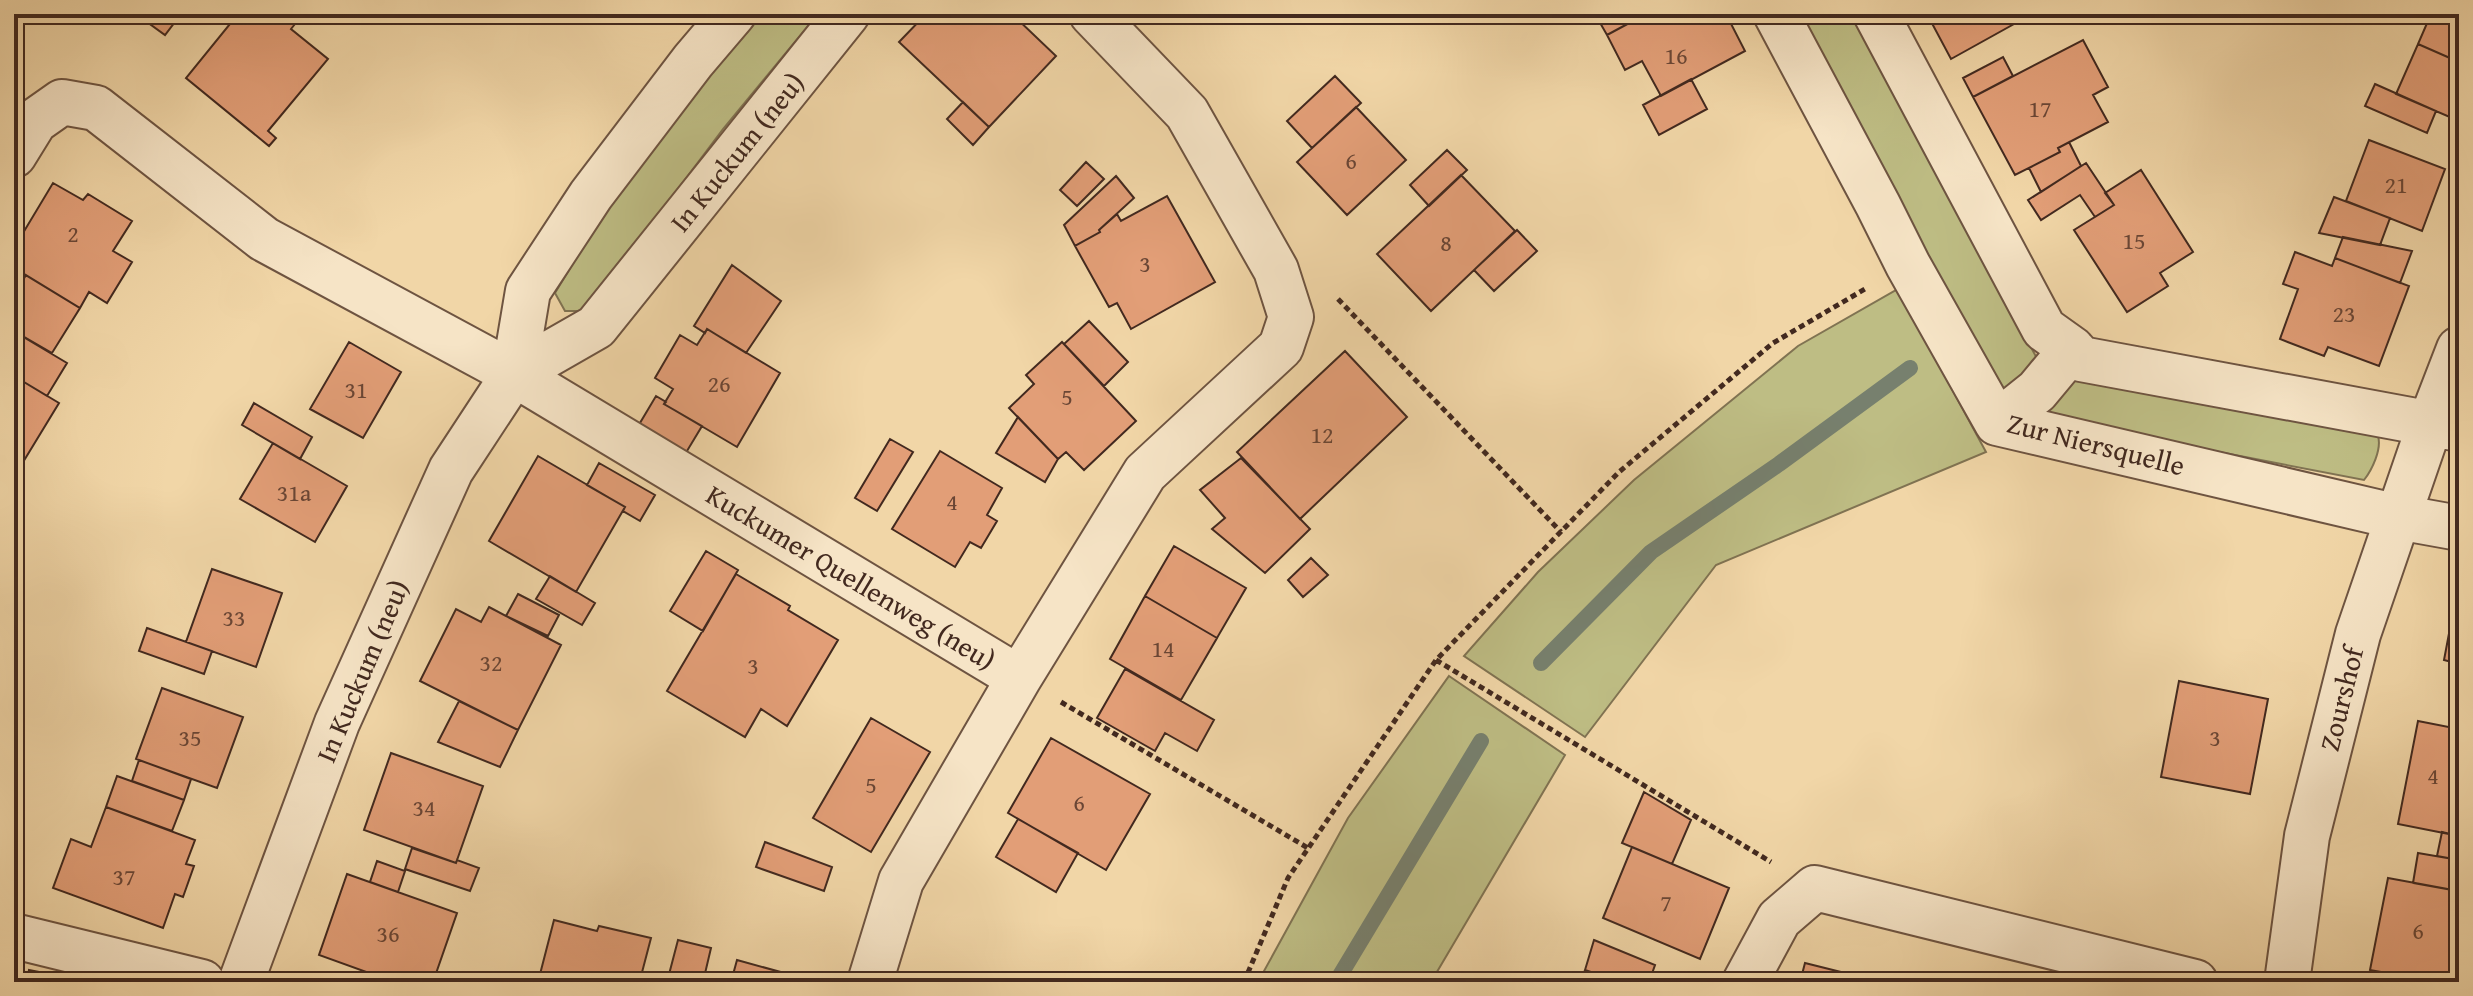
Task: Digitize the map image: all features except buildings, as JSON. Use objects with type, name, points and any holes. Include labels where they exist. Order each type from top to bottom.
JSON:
[{"type":"street","name":"In Kuckum (neu)","points":[[241,982],[332,737],[451,470],[514,374],[528,291],[591,195],[693,61],[733,14]]},
{"type":"street","name":"In Kuckum (neu)","points":[[514,374],[596,327],[847,14]]},
{"type":"street","points":[[1019,678],[1145,473],[1281,347],[1291,317],[1276,270],[1187,113],[1092,14]]},
{"type":"street","name":"Zur Niersquelle","points":[[1776,14],[1908,265],[1997,423],[2398,517],[2459,528]]},
{"type":"street","points":[[1876,14],[2044,329],[2081,359],[2444,426]]},
{"type":"street","name":"Kuckumer Quellenweg (neu)","points":[[24,138],[62,102],[96,108],[264,239],[514,374],[1019,678],[901,881],[870,982]]},
{"type":"street","points":[[1997,423],[2037,391],[2072,349]]},
{"type":"street","name":"Zourshof","points":[[2287,982],[2307,836],[2358,634],[2398,517],[2444,426],[2459,349]]},
{"type":"street","points":[[1745,982],[1779,919],[1815,888],[2195,982]]},
{"type":"street","points":[[14,936],[202,982]]},
{"type":"path","points":[[1244,982],[1288,878],[1436,660],[1619,472],[1773,343],[1908,265]]},
{"type":"path","points":[[1276,270],[1311,270],[1561,532]]},
{"type":"path","points":[[1436,660],[1815,888]]},
{"type":"path","points":[[1019,678],[1308,848]]},
{"type":"shaded area","points":[[763,14],[818,14],[723,129],[602,290],[580,311],[565,311],[555,293],[607,207],[683,105]]},
{"type":"shaded area","points":[[1799,14],[1852,14],[2040,364],[2004,397]]},
{"type":"shaded area","points":[[1898,289],[1986,452],[1716,565],[1585,737],[1464,656],[1538,572],[1634,480],[1798,346]]},
{"type":"shaded area","points":[[2064,375],[2378,436],[2377,453],[2364,480],[2023,414]]},
{"type":"shaded area","points":[[1449,676],[1565,755],[1431,982],[1258,982],[1348,818]]},
{"type":"waterway","points":[[1541,663],[1651,552],[1910,368]]},
{"type":"waterway","points":[[1336,982],[1481,741]]}]
